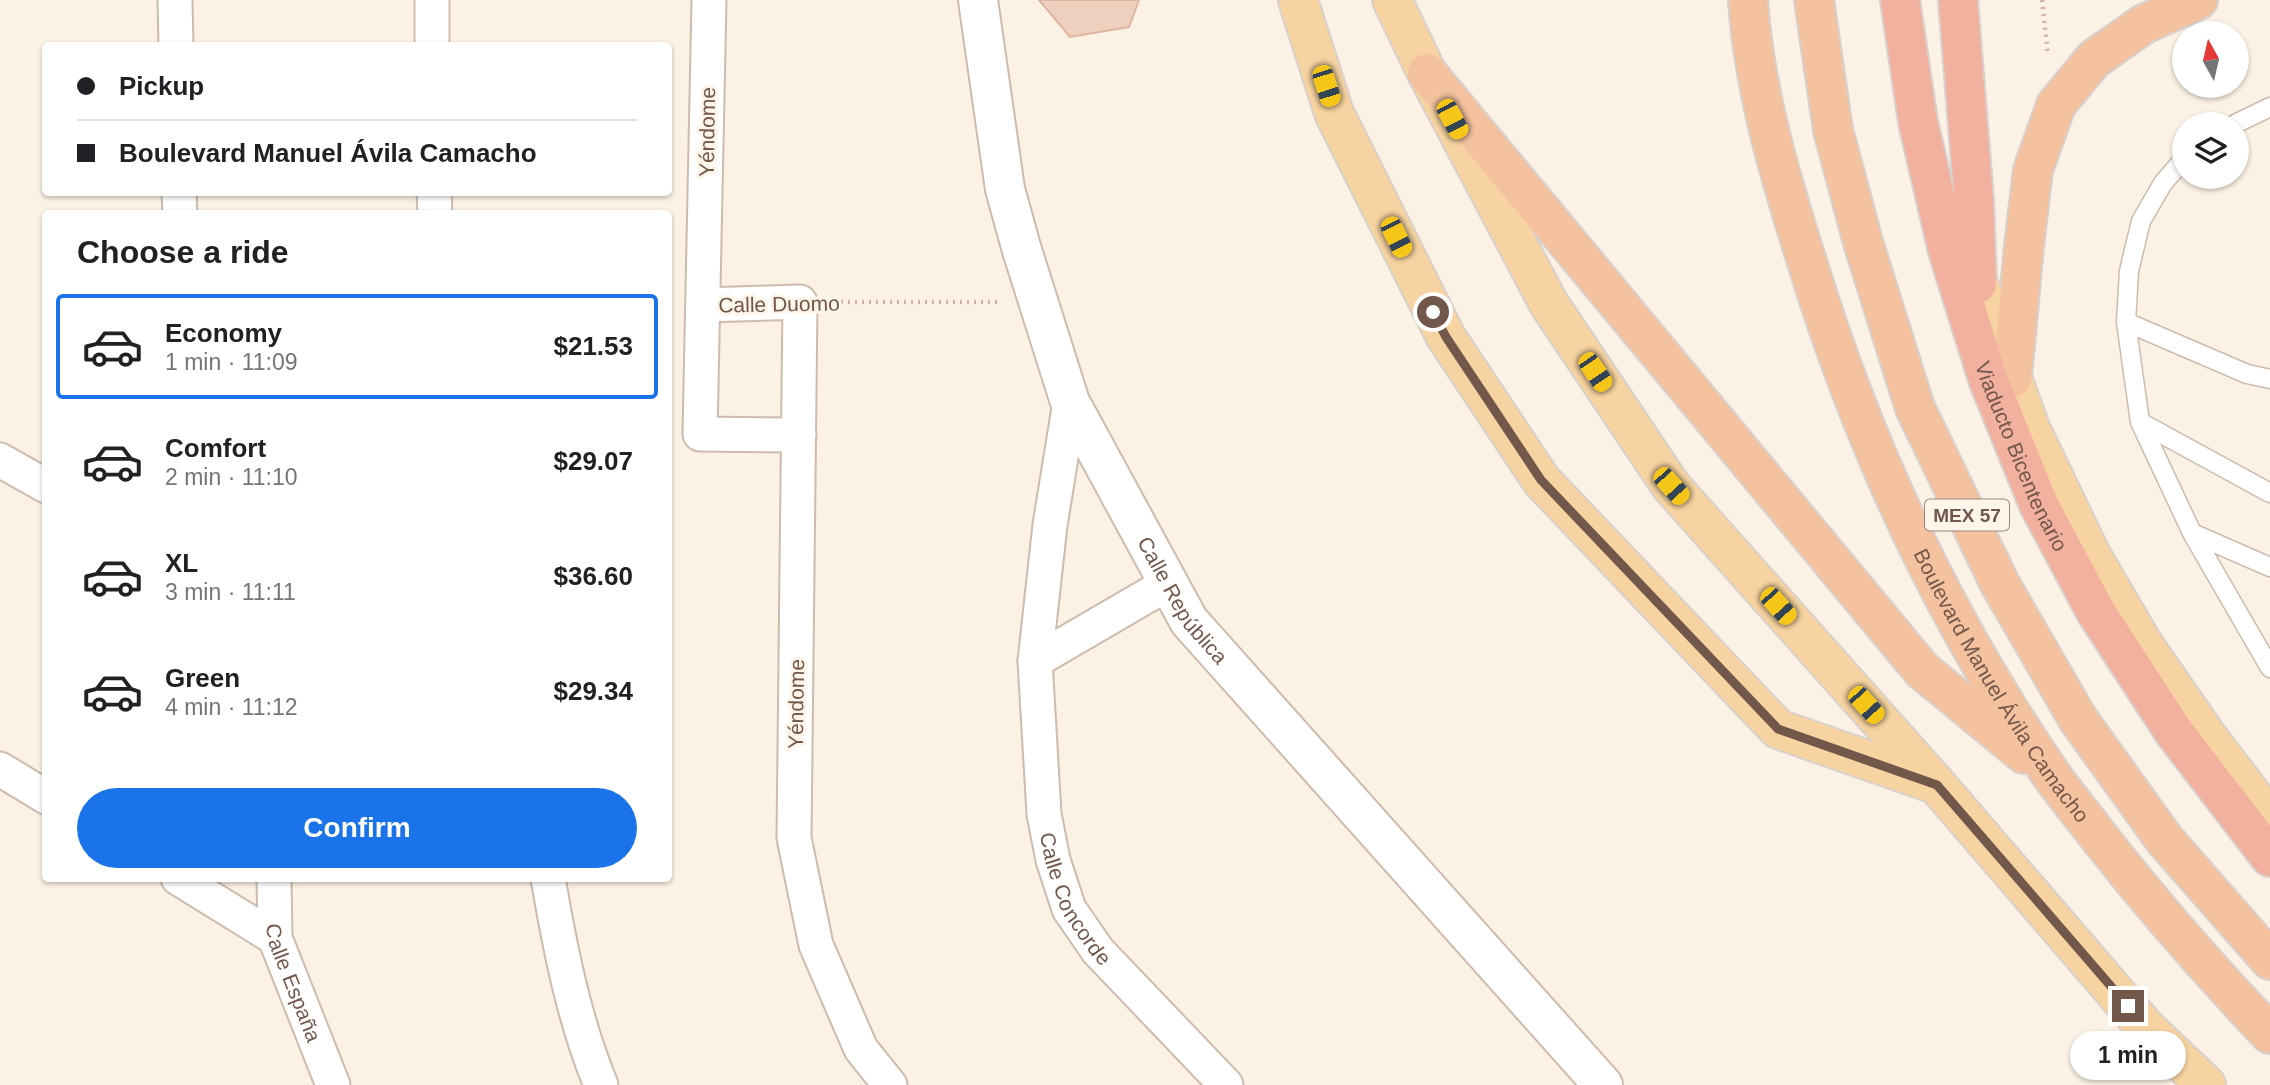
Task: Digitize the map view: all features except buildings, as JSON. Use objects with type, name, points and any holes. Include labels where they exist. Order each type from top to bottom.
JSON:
[{"type":"highway","name":"Boulevard Manuel Ávila Camacho","points":[[1748,0],[1750,28],[1765,107],[1793,219],[1831,341],[1866,431],[1922,558],[2001,699],[2054,778],[2189,947],[2270,1034]]},
{"type":"highway","name":"MEX 57","points":[[1814,0],[1833,130],[1863,243],[1915,408],[2000,584],[2078,719],[2164,839],[2270,960]]},
{"type":"highway","name":"Viaducto Bicentenario","points":[[1900,0],[1918,122],[1948,251],[1988,379],[2039,505],[2096,612],[2167,722],[2270,857]]},
{"type":"highway","points":[[1958,0],[1974,201],[1977,284]]},
{"type":"highway","points":[[1974,201],[1984,98],[1979,0]]},
{"type":"highway","points":[[2012,379],[2033,170],[2056,105],[2094,59],[2144,24],[2198,0]]},
{"type":"highway","points":[[1427,73],[1922,670],[2054,778]]},
{"type":"main road","points":[[1392,0],[1427,73],[1549,304],[1671,486],[1937,785],[2146,1027],[2206,1085]]},
{"type":"main road","points":[[1913,0],[1917,47],[1941,166],[1977,284],[2030,428],[2091,555],[2143,644],[2206,735],[2270,819]]},
{"type":"main road","points":[[1296,2],[1334,113],[1446,337],[1541,480],[1778,729],[1937,785]]},
{"type":"street","points":[[175,0],[176,42]]},
{"type":"street","points":[[432,0],[432,42]]},
{"type":"street","name":"Yéndome","points":[[704,305],[709,0]]},
{"type":"street","name":"Calle República","points":[[978,0],[1005,189],[1020,247],[1070,402],[1189,621],[1603,1085]]},
{"type":"street","name":"Yéndome","points":[[800,302],[794,838],[816,945],[861,1049],[890,1085]]},
{"type":"street","name":"Calle Duomo","points":[[799,435],[700,434],[704,305],[800,302]]},
{"type":"street","name":"Calle Concorde","points":[[1070,402],[1050,525],[1035,660],[1045,814],[1053,860],[1069,909],[1098,951],[1226,1085]]},
{"type":"street","points":[[0,460],[42,483]]},
{"type":"street","points":[[1035,660],[1169,583]]},
{"type":"street","points":[[0,769],[42,795]]},
{"type":"street","points":[[184,882],[275,938]]},
{"type":"street","name":"Calle España","points":[[274,882],[275,938],[333,1085]]},
{"type":"street","points":[[549,882],[560,950],[591,1061],[601,1085]]},
{"type":"lane","points":[[2249,117],[2270,107]]},
{"type":"lane","points":[[2172,173],[2141,221],[2129,271],[2126,322],[2140,422],[2192,533],[2270,668]]},
{"type":"lane","points":[[2126,322],[2247,374],[2270,379]]},
{"type":"lane","points":[[2140,422],[2270,493]]},
{"type":"lane","points":[[2192,533],[2270,567]]},
{"type":"path","name":"Calle Duomo","points":[[800,302],[1040,303]]},
{"type":"route","points":[[1433,312],[1446,337],[1541,480],[1778,729],[1937,785],[2128,1006]]}]
